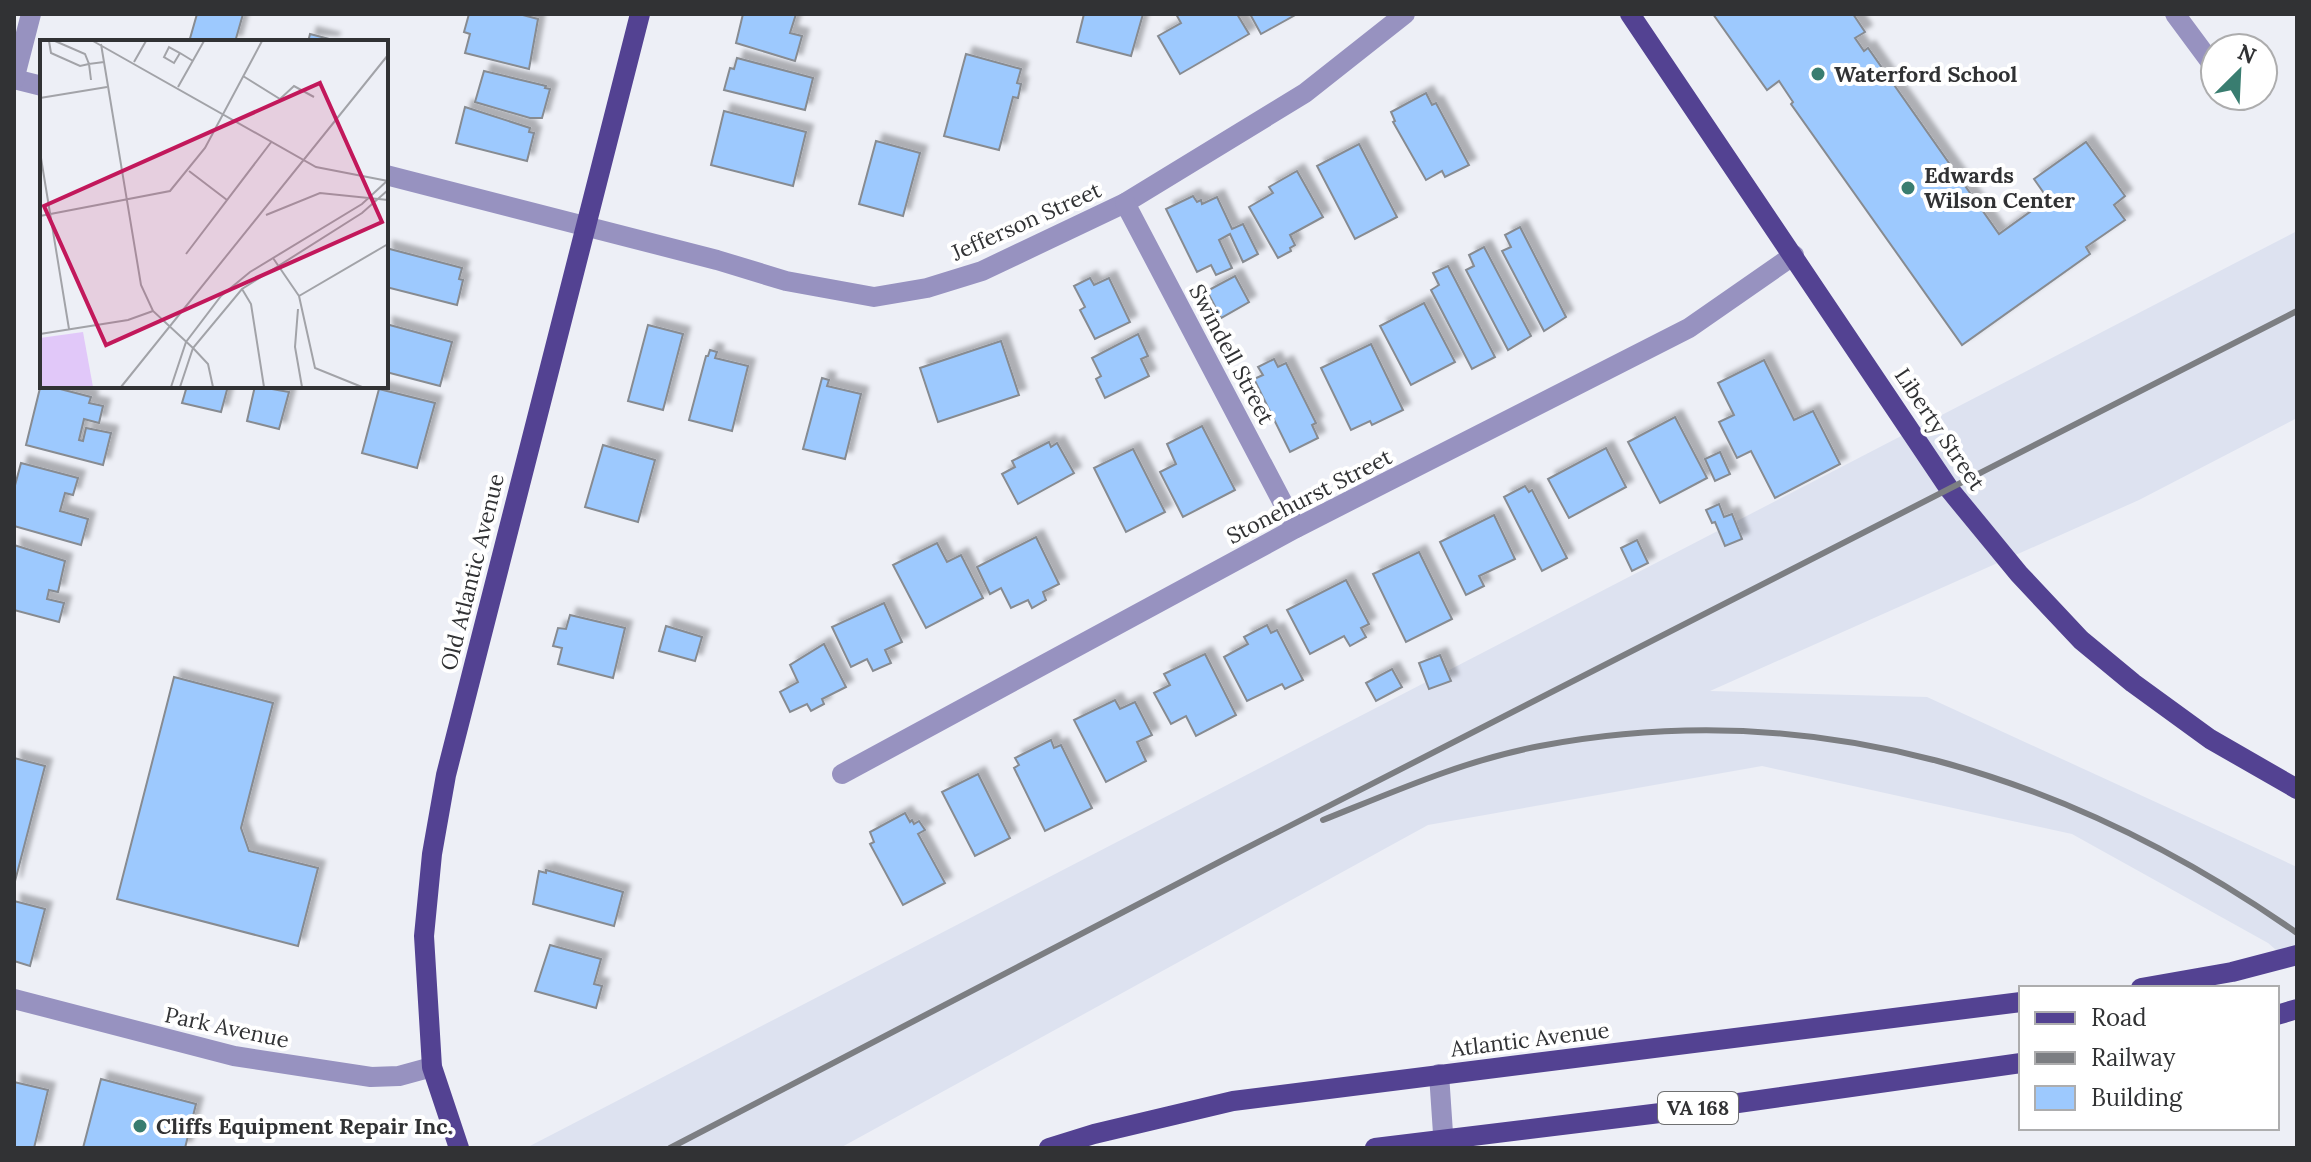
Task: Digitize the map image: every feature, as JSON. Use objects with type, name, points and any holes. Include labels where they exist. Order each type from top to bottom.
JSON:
[{"type":"main road","name":"Old Atlantic Avenue","points":[[459,1148],[432,1067],[424,936],[432,854],[441,801],[640,14]]},
{"type":"main road","name":"Liberty Street","points":[[1630,14],[1950,490],[2029,585],[2081,640],[2133,683],[2210,739],[2297,789]]},
{"type":"main road","points":[[2152,986],[2232,972],[2297,955]]},
{"type":"main road","name":"Atlantic Avenue","points":[[1049,1148],[1094,1134],[1233,1101],[2019,1002]]},
{"type":"main road","name":"VA 168","points":[[1375,1148],[1444,1143],[2019,1063]]},
{"type":"street","points":[[31,14],[14,79],[40,86]]},
{"type":"street","name":"Jefferson Street","points":[[388,176],[717,260],[786,281],[874,297],[927,288],[982,271],[1125,203],[1305,93],[1405,14]]},
{"type":"street","points":[[2175,14],[2199,46]]},
{"type":"street","name":"Swindell Street","points":[[1125,203],[1296,528]]},
{"type":"street","name":"Stonehurst Street","points":[[842,774],[1296,528],[1689,328],[1794,255]]},
{"type":"street","name":"Park Avenue","points":[[14,999],[234,1056],[371,1077],[399,1076],[432,1067]]},
{"type":"street","points":[[1439,1074],[1444,1143]]},
{"type":"shaded area","points":[[2297,231],[2297,418],[2139,500],[1710,691],[1927,697],[2297,867],[2297,968],[2268,943],[2072,834],[1762,766],[1428,825],[840,1148],[526,1148]]},
{"type":"building","points":[[197,14],[243,14],[236,40],[190,40]]},
{"type":"building","points":[[469,14],[519,14],[538,19],[529,69],[465,53],[470,34],[464,32]]},
{"type":"building","points":[[743,14],[796,14],[790,33],[802,36],[795,61],[736,43]]},
{"type":"building","points":[[1084,14],[1143,14],[1131,56],[1077,42]]},
{"type":"building","points":[[1176,14],[1237,14],[1249,34],[1180,74],[1158,36],[1181,23]]},
{"type":"building","points":[[1250,14],[1297,14],[1261,34]]},
{"type":"building","name":"Edwards Wilson Center","points":[[1713,14],[1853,14],[1865,32],[1855,38],[1864,51],[1868,48],[1999,234],[2048,199],[2034,179],[2086,142],[2125,196],[2114,205],[2125,220],[2086,247],[2090,254],[1962,345],[1791,104],[1793,102],[1779,81],[1767,90]]},
{"type":"building","points":[[310,34],[333,40],[308,40]]},
{"type":"building","points":[[966,54],[1021,69],[1017,83],[1021,84],[1018,98],[1013,97],[999,150],[944,136]]},
{"type":"building","points":[[737,58],[813,78],[805,110],[724,90],[730,68],[734,69]]},
{"type":"building","points":[[484,71],[550,89],[542,118],[530,118],[475,102]]},
{"type":"building","points":[[1426,93],[1432,105],[1436,103],[1469,165],[1445,177],[1442,171],[1426,180],[1393,122],[1391,112]]},
{"type":"building","points":[[465,107],[530,128],[529,132],[534,133],[527,161],[456,143]]},
{"type":"building","points":[[724,111],[806,132],[793,186],[711,165]]},
{"type":"building","points":[[876,141],[920,153],[903,216],[859,204]]},
{"type":"building","points":[[1359,144],[1397,217],[1355,239],[1317,166]]},
{"type":"building","points":[[1297,171],[1323,217],[1290,235],[1295,245],[1278,258],[1249,207],[1273,193],[1269,187]]},
{"type":"building","points":[[1193,196],[1202,204],[1217,197],[1232,229],[1243,224],[1258,254],[1243,262],[1230,234],[1219,240],[1232,268],[1216,275],[1211,265],[1197,272],[1166,209]]},
{"type":"building","points":[[1520,227],[1566,317],[1544,331],[1502,251],[1511,247],[1505,235]]},
{"type":"building","points":[[1484,247],[1531,336],[1508,350],[1466,270],[1474,266],[1469,255]]},
{"type":"building","points":[[388,249],[462,268],[459,279],[463,280],[457,305],[388,288]]},
{"type":"building","points":[[1448,266],[1495,357],[1472,369],[1431,290],[1439,285],[1433,273]]},
{"type":"building","points":[[1235,276],[1249,302],[1221,318],[1207,291]]},
{"type":"building","points":[[1090,278],[1094,285],[1109,278],[1130,322],[1095,339],[1080,310],[1085,307],[1074,286]]},
{"type":"building","points":[[1424,303],[1455,362],[1411,385],[1380,326]]},
{"type":"building","points":[[388,325],[452,342],[440,386],[388,373]]},
{"type":"building","points":[[648,325],[683,334],[663,410],[628,401]]},
{"type":"building","points":[[1138,334],[1148,356],[1141,359],[1149,376],[1105,398],[1096,379],[1101,376],[1092,358]]},
{"type":"building","points":[[1001,341],[1019,395],[938,422],[920,368]]},
{"type":"building","points":[[1371,344],[1403,410],[1372,425],[1370,421],[1351,430],[1321,368]]},
{"type":"building","points":[[710,350],[717,352],[715,358],[748,366],[732,431],[689,420]]},
{"type":"building","points":[[1274,359],[1278,367],[1286,363],[1316,423],[1312,425],[1318,438],[1290,452],[1254,379],[1263,375],[1258,367]]},
{"type":"building","points":[[1764,360],[1794,420],[1813,411],[1840,464],[1775,498],[1751,451],[1737,458],[1719,422],[1734,415],[1718,383]]},
{"type":"building","points":[[822,378],[829,380],[827,386],[861,394],[845,459],[803,449]]},
{"type":"building","points":[[40,388],[56,388],[91,397],[89,403],[103,406],[99,423],[84,419],[79,440],[83,441],[86,428],[111,433],[103,465],[26,445]]},
{"type":"building","points":[[186,388],[227,388],[221,412],[182,403]]},
{"type":"building","points":[[255,388],[289,392],[279,429],[247,421]]},
{"type":"building","points":[[379,389],[435,403],[417,468],[362,453]]},
{"type":"building","points":[[1675,417],[1707,478],[1660,503],[1628,442]]},
{"type":"building","points":[[1202,426],[1235,490],[1183,517],[1160,472],[1176,464],[1167,444]]},
{"type":"building","points":[[1049,442],[1051,447],[1057,443],[1074,473],[1018,504],[1002,474],[1015,467],[1012,461]]},
{"type":"building","points":[[603,445],[655,460],[638,522],[585,507]]},
{"type":"building","points":[[1606,448],[1626,487],[1569,518],[1548,479]]},
{"type":"building","points":[[1133,449],[1165,512],[1126,532],[1094,468]]},
{"type":"building","points":[[1720,452],[1730,474],[1715,481],[1705,459]]},
{"type":"building","points":[[21,463],[78,478],[73,495],[65,493],[60,511],[88,519],[81,545],[14,526],[14,489]]},
{"type":"building","points":[[1525,486],[1529,492],[1532,490],[1567,558],[1542,571],[1504,497]]},
{"type":"building","points":[[1719,504],[1724,517],[1732,514],[1742,539],[1725,546],[1706,510]]},
{"type":"building","points":[[1494,515],[1515,559],[1479,576],[1484,586],[1466,595],[1440,542]]},
{"type":"building","points":[[1036,537],[1059,584],[1043,592],[1046,600],[1032,608],[1028,600],[1011,608],[1001,588],[990,594],[977,567]]},
{"type":"building","points":[[1637,540],[1648,563],[1632,571],[1621,548]]},
{"type":"building","points":[[937,543],[947,562],[961,555],[983,598],[926,628],[893,565]]},
{"type":"building","points":[[14,545],[65,561],[58,592],[49,590],[47,599],[64,603],[59,622],[14,610]]},
{"type":"building","points":[[1419,552],[1452,619],[1406,642],[1373,574]]},
{"type":"building","points":[[1346,580],[1369,624],[1361,628],[1366,637],[1350,646],[1344,636],[1310,654],[1287,610]]},
{"type":"building","points":[[884,603],[902,642],[885,650],[891,663],[873,671],[867,659],[851,667],[832,627]]},
{"type":"building","points":[[570,615],[625,628],[613,678],[558,664],[562,648],[553,646],[558,628],[566,629]]},
{"type":"building","points":[[1267,625],[1271,633],[1277,630],[1303,680],[1285,689],[1282,684],[1247,701],[1224,657],[1248,644],[1244,637]]},
{"type":"building","points":[[666,626],[702,637],[695,661],[659,651]]},
{"type":"building","points":[[824,644],[846,687],[822,699],[824,704],[811,711],[807,704],[790,712],[780,692],[798,682],[790,665]]},
{"type":"building","points":[[1205,654],[1236,715],[1196,736],[1186,716],[1171,724],[1154,693],[1170,685],[1164,674]]},
{"type":"building","points":[[1440,655],[1451,681],[1429,689],[1419,663]]},
{"type":"building","points":[[1392,669],[1402,687],[1376,701],[1366,683]]},
{"type":"building","points":[[174,677],[273,703],[241,828],[249,851],[318,868],[298,946],[117,899]]},
{"type":"building","points":[[1115,700],[1120,709],[1135,702],[1152,735],[1137,742],[1146,761],[1106,782],[1074,720]]},
{"type":"building","points":[[1051,740],[1054,748],[1061,745],[1092,808],[1045,831],[1014,768],[1019,765],[1015,758]]},
{"type":"building","points":[[14,758],[45,766],[14,885]]},
{"type":"building","points":[[978,774],[1010,838],[975,856],[942,792]]},
{"type":"building","points":[[905,813],[910,822],[912,820],[914,824],[919,821],[925,830],[918,834],[945,883],[903,905],[870,844],[874,842],[870,832]]},
{"type":"building","points":[[546,870],[623,892],[614,926],[533,904],[539,871],[546,873]]},
{"type":"building","points":[[14,901],[45,909],[30,966],[14,961]]},
{"type":"building","points":[[550,945],[601,959],[594,984],[602,986],[596,1008],[535,991]]},
{"type":"building","name":"Cliffs Equipment Repair Inc.","points":[[101,1079],[196,1104],[185,1148],[83,1148]]},
{"type":"building","points":[[14,1082],[48,1090],[34,1148],[14,1148]]},
{"type":"railway","points":[[670,1148],[1225,859],[2297,311]]},
{"type":"railway","points":[[1323,820],[1457,768],[1540,746],[1642,733],[1743,731],[1841,741],[1937,761],[2031,791],[2122,830],[2211,877],[2297,933]]},
{"type":"place","name":"Waterford School","points":[[1818,74]]},
{"type":"place","name":"Edwards Wilson Center","points":[[1908,188]]},
{"type":"place","name":"Cliffs Equipment Repair Inc.","points":[[140,1126]]}]
